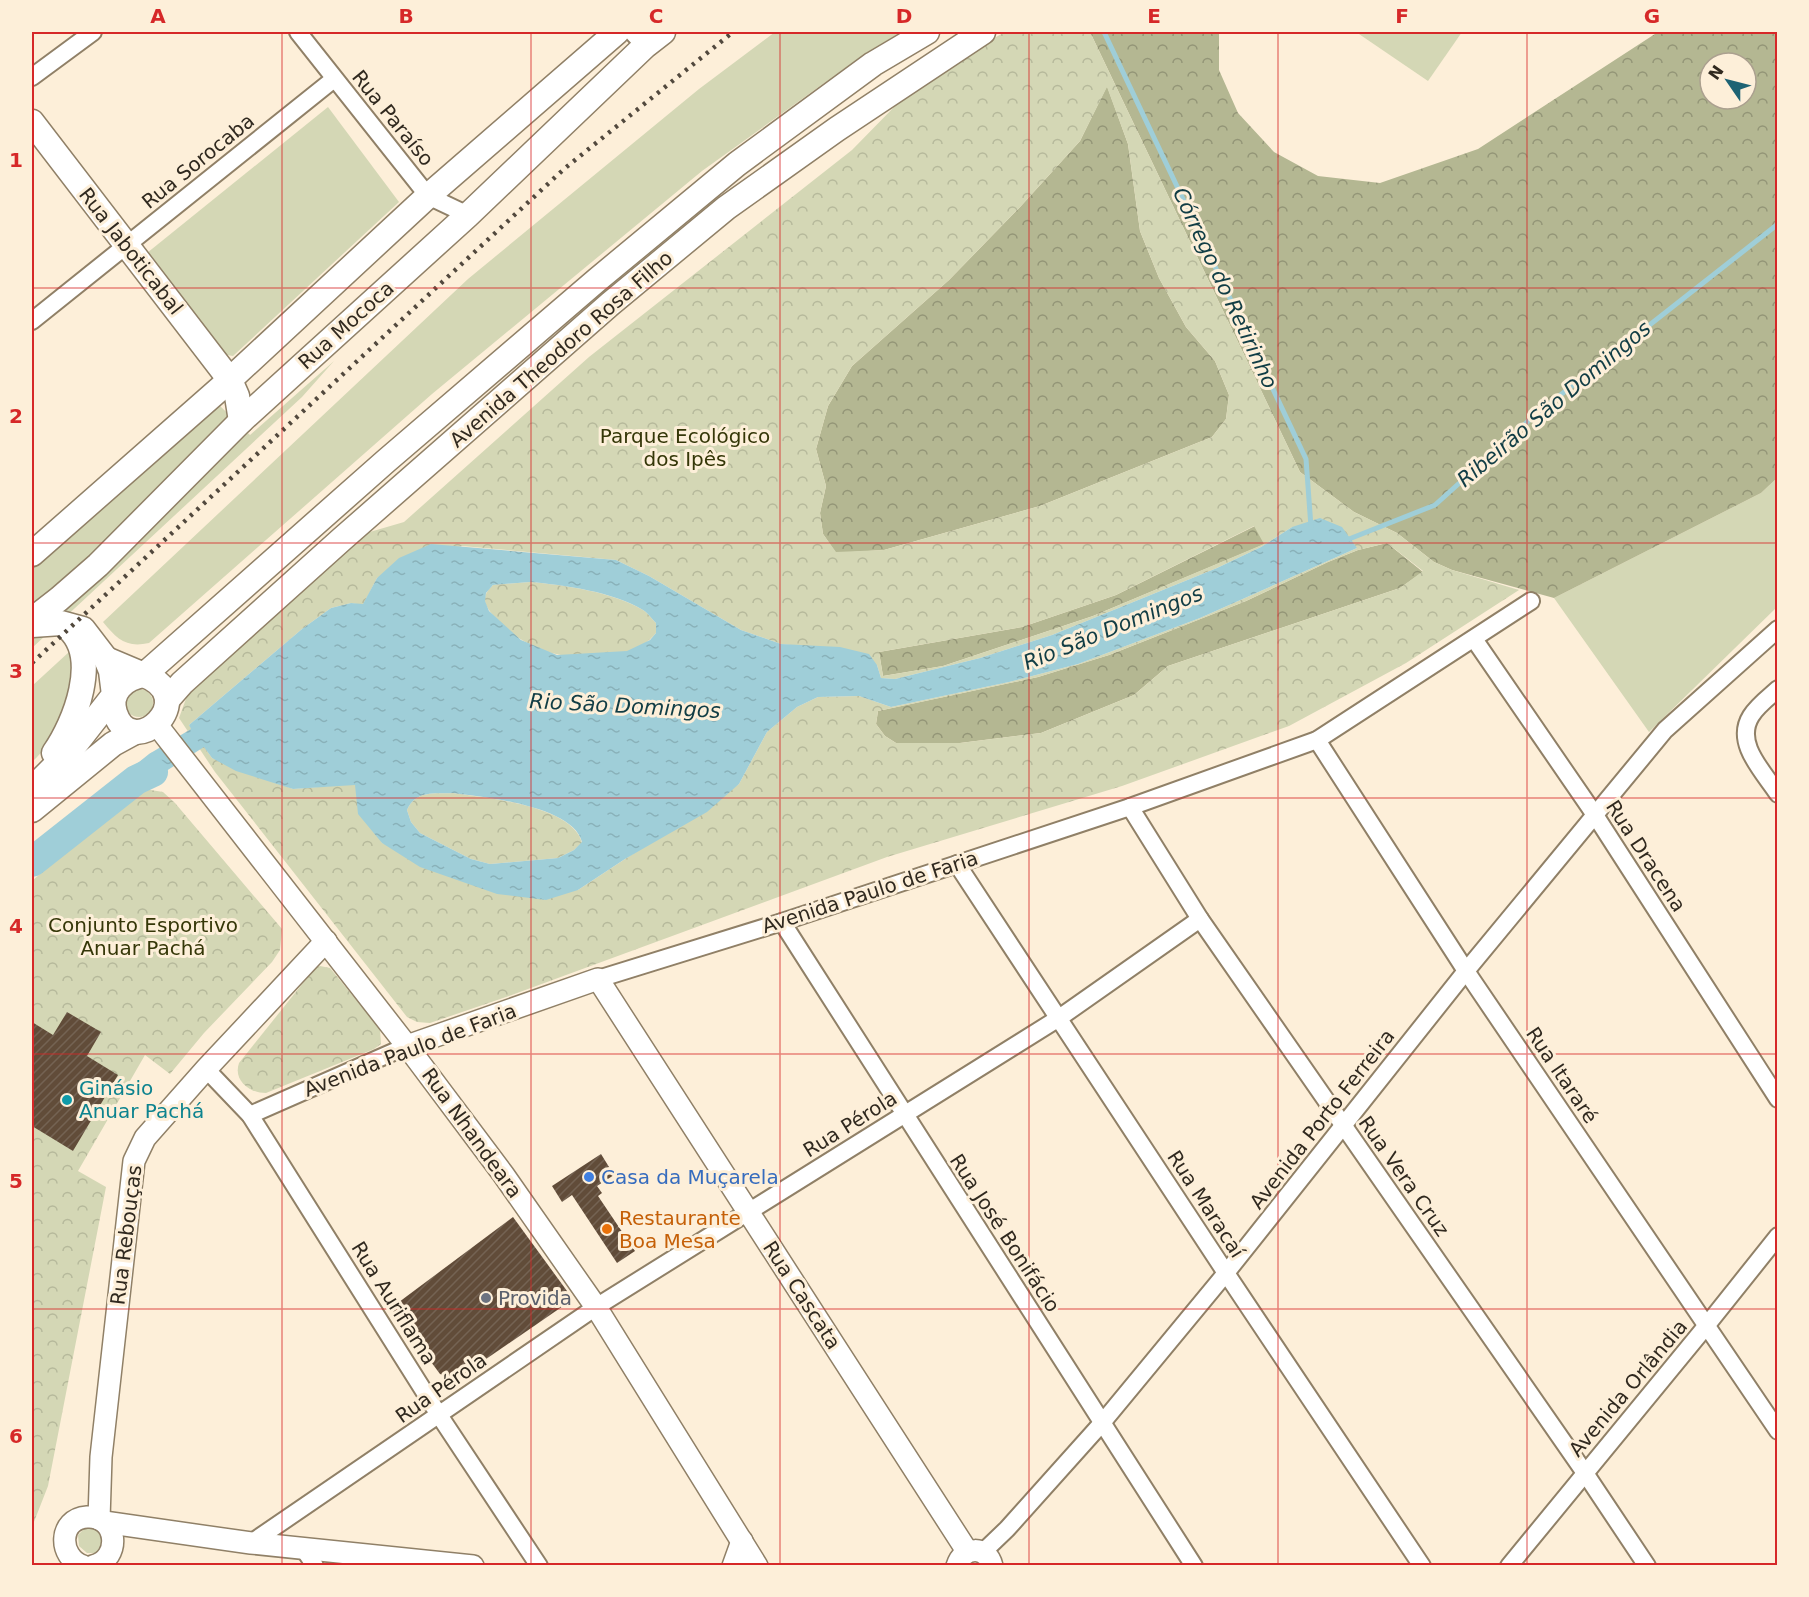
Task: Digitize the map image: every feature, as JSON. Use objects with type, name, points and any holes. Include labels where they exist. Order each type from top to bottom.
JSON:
[{"type":"main road","name":"Rua Mococa","points":[[32,554],[230,380],[428,195],[617,32]]},
{"type":"main road","name":"Avenida Theodoro Rosa Filho","points":[[144,675],[322,520],[386,461],[728,171],[873,64],[927,32]]},
{"type":"main road","name":"Avenida Theodoro Rosa Filho","points":[[167,700],[200,667],[610,304],[726,208],[891,92],[983,32]]},
{"type":"main road","name":"Rua Mococa","points":[[32,620],[98,565],[241,421],[468,215],[647,36]]},
{"type":"main road","points":[[873,64],[891,92]]},
{"type":"main road","points":[[818,105],[837,129]]},
{"type":"main road","name":"Rua Jaboticabal","points":[[32,122],[230,380],[237,396],[241,421]]},
{"type":"main road","points":[[452,407],[472,426]]},
{"type":"main road","points":[[386,461],[406,484]]},
{"type":"main road","points":[[32,787],[58,747],[72,718],[84,676],[85,660],[71,631],[84,591],[98,565]]},
{"type":"main road","points":[[32,625],[72,626],[106,659],[155,679],[163,688],[167,700],[164,714],[153,732],[113,744],[32,810]]},
{"type":"main road","points":[[106,659],[111,671],[113,708],[117,719],[125,727],[153,732]]},
{"type":"main road","points":[[32,787],[71,750],[122,684],[132,677],[144,675]]},
{"type":"street","points":[[32,77],[93,32]]},
{"type":"street","name":"Rua Paraíso","points":[[298,32],[428,195],[468,215]]},
{"type":"street","name":"Rua Sorocaba","points":[[32,321],[334,79]]},
{"type":"street","name":"Avenida Paulo de Faria","points":[[250,1114],[407,1046],[598,979],[782,922],[1130,807],[1317,740],[1531,602]]},
{"type":"street","name":"Avenida Porto Ferreira","points":[[972,1561],[1007,1528],[1102,1423],[1226,1273],[1466,971],[1665,730],[1778,629]]},
{"type":"street","name":"Rua Dracena","points":[[1474,639],[1595,816],[1778,1100]]},
{"type":"street","points":[[1778,689],[1752,714],[1744,728],[1745,744],[1778,794]]},
{"type":"street","name":"Rua Nhandeara","points":[[153,732],[200,782],[326,941],[503,1174],[596,1307],[757,1566]]},
{"type":"street","name":"Rua Itararé","points":[[1317,740],[1466,971],[1778,1431]]},
{"type":"street","name":"Rua Vera Cruz","points":[[1130,807],[1200,919],[1585,1473],[1647,1566]]},
{"type":"street","name":"Rua Maracaí","points":[[957,864],[1422,1566]]},
{"type":"street","name":"Rua Pérola","points":[[251,1544],[596,1307],[1059,1018],[1200,919]]},
{"type":"street","name":"Rua José Bonifácio","points":[[782,922],[1194,1566]]},
{"type":"street","name":"Rua Rebouças","points":[[94,1520],[134,1161],[145,1138],[326,941]]},
{"type":"street","name":"Rua Cascata","points":[[598,979],[972,1561]]},
{"type":"street","name":"Rua Auriflama","points":[[206,1069],[250,1114],[439,1415],[538,1566]]},
{"type":"street","name":"Avenida Orlândia","points":[[1509,1566],[1778,1236]]},
{"type":"street","points":[[87,1561],[112,1533],[94,1520]]},
{"type":"street","points":[[87,1561],[64,1537],[72,1523],[94,1520],[251,1544],[309,1557],[472,1566]]},
{"type":"street","points":[[87,1561],[150,1528]]},
{"type":"street","points":[[733,1566],[742,1541]]},
{"type":"green space","points":[[775,32],[901,32],[866,53],[702,171],[432,394],[149,643],[128,643],[108,628],[103,622],[468,279],[699,89]]},
{"type":"green space","name":"Parque Ecológico dos Ipês","points":[[1005,32],[1090,32],[1300,472],[1354,512],[1397,533],[1434,562],[1452,570],[1519,590],[1406,663],[1289,726],[1122,786],[887,857],[430,1023],[417,1022],[407,1017],[215,772],[179,718],[187,696],[363,534],[404,522],[589,357],[852,150],[899,102],[973,50]],"holes":[[[1107,87],[1128,144],[1140,231],[1159,278],[1186,327],[1215,361],[1229,395],[1226,419],[1212,437],[1040,506],[884,550],[836,552],[823,534],[820,513],[826,486],[816,449],[828,406],[852,366],[949,280],[1080,141]],[[1254,526],[1264,544],[1093,616],[943,666],[883,676],[879,652],[1022,627],[1116,595]],[[1292,527],[1357,548],[1200,618],[1078,664],[1009,682],[891,707],[859,696],[818,697],[797,707],[767,732],[739,784],[578,890],[382,843],[355,784],[293,789],[212,758],[189,725],[302,629],[331,608],[351,603],[363,605],[377,578],[462,546],[616,560],[649,576],[741,630],[781,644],[810,647],[877,665],[881,678],[895,679],[980,658],[1052,635],[1217,568],[1261,547]],[[1387,543],[1423,571],[1400,588],[1168,666],[1134,695],[1041,733],[960,743],[896,743],[885,736],[876,724],[878,711],[1038,677],[1109,655],[1246,601],[1358,550]]]},
{"type":"green space","points":[[1090,32],[1219,32],[1219,70],[1238,113],[1274,152],[1318,176],[1380,183],[1478,149],[1658,32],[1777,32],[1777,478],[1761,493],[1554,598],[1452,570],[1434,562],[1397,533],[1354,512],[1300,472]]},
{"type":"green space","points":[[1356,32],[1462,32],[1428,81]]},
{"type":"green space","points":[[1107,86],[1128,144],[1140,231],[1159,278],[1186,327],[1215,361],[1229,395],[1226,419],[1212,437],[1040,506],[884,550],[836,553],[823,534],[820,513],[826,486],[816,449],[828,406],[852,366],[949,280],[1080,141]]},
{"type":"green space","points":[[328,107],[399,202],[233,356],[221,354],[147,253]]},
{"type":"green space","points":[[334,361],[302,397],[32,648],[32,565],[220,406],[250,435]]},
{"type":"green space","points":[[1777,478],[1777,607],[1649,732],[1554,598],[1761,493]]},
{"type":"green space","points":[[1255,526],[1265,544],[1093,616],[943,666],[883,676],[879,652],[1022,627],[1116,595]]},
{"type":"green space","points":[[1387,543],[1423,572],[1400,588],[1168,666],[1134,695],[1041,733],[960,743],[896,743],[885,736],[876,724],[878,711],[1038,677],[1109,655],[1246,601],[1328,562],[1358,550]]},
{"type":"green space","points":[[530,582],[588,590],[617,598],[645,611],[656,623],[656,633],[638,647],[618,653],[572,656],[539,648],[522,640],[506,628],[489,610],[485,601],[488,590],[493,585]]},
{"type":"green space","points":[[69,652],[76,666],[65,705],[49,742],[32,762],[32,686]]},
{"type":"green space","points":[[139,689],[149,693],[153,703],[149,713],[139,717],[129,713],[125,703],[129,693]]},
{"type":"green space","name":"Conjunto Esportivo Anuar Pachá","points":[[145,789],[163,792],[175,803],[282,929],[280,950],[272,962],[204,1033],[170,1074],[145,1055],[78,1171],[106,1187],[48,1486],[32,1527],[32,881],[101,820]]},
{"type":"green space","points":[[453,793],[506,801],[546,812],[563,820],[575,830],[582,843],[558,858],[490,864],[471,859],[420,833],[411,822],[407,810],[420,796]]},
{"type":"green space","points":[[320,966],[330,968],[380,1029],[381,1044],[374,1049],[266,1093],[248,1088],[238,1075],[239,1063],[315,968]]},
{"type":"green space","points":[[96,1526],[106,1539],[98,1553],[87,1553],[79,1546],[78,1535],[86,1527]]},
{"type":"water","points":[[1320,518],[1342,527],[1357,548],[1200,618],[1078,664],[1009,682],[891,707],[859,696],[818,697],[797,707],[767,732],[739,784],[707,812],[625,859],[578,890],[546,900],[497,894],[420,867],[382,843],[358,814],[355,785],[293,789],[236,771],[212,758],[204,747],[163,773],[115,795],[81,833],[69,843],[59,845],[46,853],[32,868],[32,848],[149,754],[191,729],[189,725],[302,629],[331,608],[351,603],[363,604],[377,578],[399,558],[431,544],[616,560],[649,576],[741,630],[781,644],[840,647],[869,654],[877,665],[881,678],[895,679],[980,658],[1052,635],[1217,568],[1261,547],[1292,527]],"holes":[[[530,582],[588,590],[618,598],[645,611],[656,623],[656,633],[650,640],[627,651],[557,655],[521,640],[489,611],[485,601],[486,593],[493,585]],[[453,793],[505,801],[545,812],[562,820],[575,830],[582,842],[574,850],[558,858],[490,864],[471,859],[420,833],[411,822],[407,810],[420,796]]]},
{"type":"building","name":"Ginásio Anuar Pachá","points":[[67,1012],[101,1032],[87,1056],[118,1075],[73,1151],[32,1126],[32,1022],[53,1035]]},
{"type":"building","points":[[601,1154],[614,1175],[597,1186],[602,1193],[598,1196],[635,1251],[617,1263],[572,1195],[562,1202],[552,1186]]},
{"type":"building","name":"Provida","points":[[513,1217],[567,1291],[566,1304],[457,1379],[440,1374],[391,1308]]},
{"type":"waterway","name":"Córrego do Retirinho","points":[[1104,32],[1306,459],[1311,527]]},
{"type":"waterway","name":"Ribeirão São Domingos","points":[[1344,541],[1435,505],[1535,415],[1778,224]]},
{"type":"waterway","name":"Rio São Domingos","points":[[32,862],[136,780],[153,772]]},
{"type":"railway","points":[[32,663],[564,169],[733,32]]},
{"type":"place","name":"Ginásio Anuar Pachá","points":[[67,1100]]},
{"type":"place","name":"Casa da Muçarela","points":[[589,1177]]},
{"type":"place","name":"Restaurante Boa Mesa","points":[[607,1229]]},
{"type":"place","name":"Provida","points":[[486,1298]]}]
